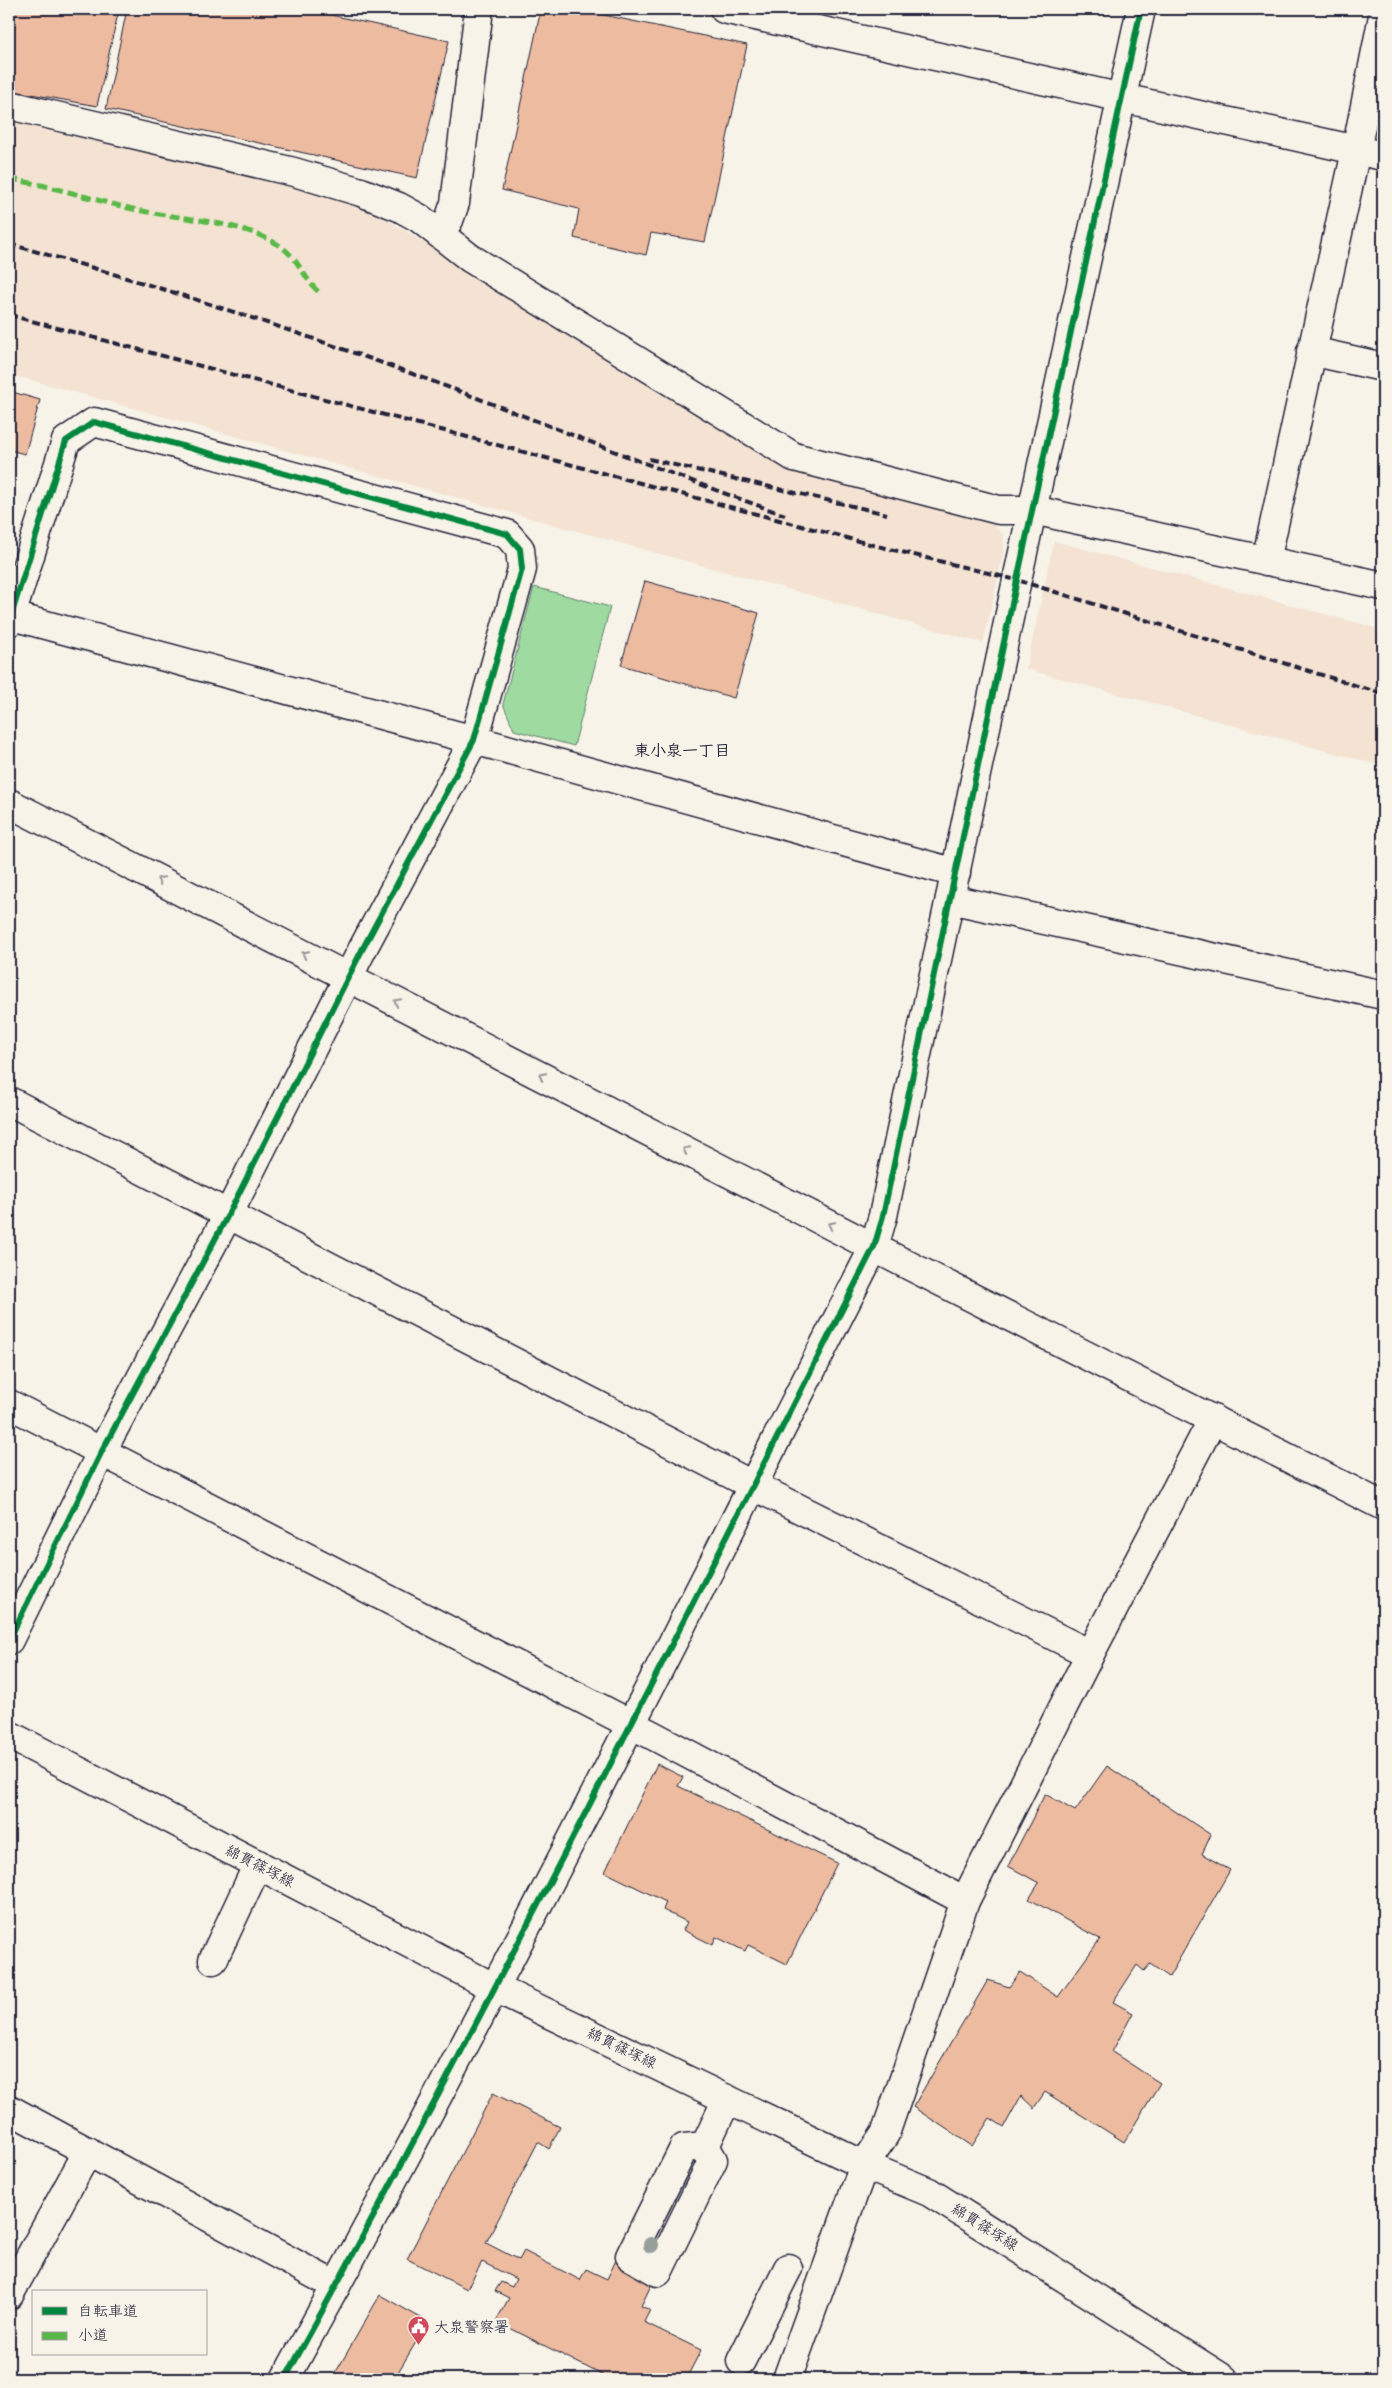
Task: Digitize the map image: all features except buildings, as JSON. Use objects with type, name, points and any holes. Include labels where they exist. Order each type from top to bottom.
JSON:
[{"type":"street","points":[[440,234],[449,220],[455,203],[479,9]]},
{"type":"street","points":[[724,9],[1122,96],[1383,156]]},
{"type":"street","points":[[285,2379],[336,2286],[632,1724],[874,1247],[883,1216],[1141,9]]},
{"type":"street","points":[[1266,561],[1356,151],[1383,16]]},
{"type":"street","points":[[9,105],[320,180],[399,207],[440,234],[470,258],[794,457],[998,510],[1033,510],[1383,586]]},
{"type":"street","points":[[1311,351],[1383,366]]},
{"type":"street","points":[[9,1640],[102,1451],[228,1215],[348,976],[474,740],[522,569],[520,549],[507,534],[94,422],[66,441],[10,619],[474,740],[953,886],[1383,995]]},
{"type":"street","points":[[9,803],[1383,1506]]},
{"type":"street","points":[[9,1101],[752,1486],[1090,1654]]},
{"type":"street","points":[[9,1404],[632,1724],[965,1901]]},
{"type":"street","points":[[787,2379],[864,2165],[885,2134],[965,1901],[1090,1654],[1213,1419]]},
{"type":"street","name":"綿貫篠塚線","points":[[9,1735],[493,1987],[864,2165],[929,2192],[1224,2379]]},
{"type":"street","points":[[213,1960],[258,1864]]},
{"type":"street","points":[[705,2146],[727,2099]]},
{"type":"street","points":[[9,2109],[336,2286]]},
{"type":"street","points":[[9,2295],[88,2151]]},
{"type":"street","points":[[741,2361],[788,2268]]},
{"type":"shaded area","points":[[9,116],[251,173],[336,198],[387,220],[791,467],[989,519],[1004,536],[1004,550],[983,643],[9,374]]},
{"type":"shaded area","points":[[1054,541],[1383,630],[1383,766],[1026,669]]},
{"type":"green space","points":[[534,587],[610,607],[574,746],[514,730],[503,704]]},
{"type":"railway","points":[[9,244],[160,288],[311,338],[410,373],[785,515]]},
{"type":"railway","points":[[9,315],[873,545],[1017,580],[1383,694]]},
{"type":"railway","points":[[649,459],[887,514]]},
{"type":"marked path","points":[[9,179],[41,185],[138,210],[227,225],[245,230],[285,249],[311,284],[322,294]]},
{"type":"cycle path","points":[[285,2379],[511,1957],[874,1247],[883,1216],[1017,580],[1141,9]]},
{"type":"cycle path","points":[[9,622],[66,441],[94,422],[507,534],[520,549],[522,569],[474,740],[362,950],[228,1215],[102,1451],[9,1640]]},
{"type":"place","name":"大泉警察署","points":[[418,2346]]},
{"type":"district","name":"東小泉一丁目","points":[[682,750]]}]
